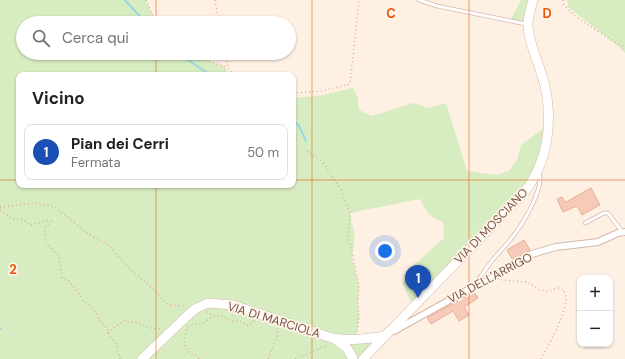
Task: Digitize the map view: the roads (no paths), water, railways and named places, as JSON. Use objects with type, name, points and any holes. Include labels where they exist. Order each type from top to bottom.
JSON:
[{"type":"main road","name":"VIA DI MOSCIANO","points":[[363,359],[533,182],[543,158],[548,134],[548,105],[545,86],[530,38],[528,24],[533,0]]},
{"type":"main road","name":"VIA DI MARCIOLA","points":[[142,359],[195,309],[208,303],[232,305],[332,338],[342,343],[347,348],[353,359]]},
{"type":"main road","name":"VIA DI MARCIOLA","points":[[332,338],[356,340],[384,336]]},
{"type":"street","name":"VIA DELL'ARRIGO","points":[[384,336],[473,287],[490,280],[532,254],[556,247],[598,242],[624,233]]},
{"type":"lane","points":[[419,0],[437,6],[528,24]]},
{"type":"lane","points":[[473,287],[491,262],[512,238],[525,219],[540,183],[541,177],[538,170]]},
{"type":"lane","points":[[585,222],[604,213],[608,214],[624,233]]},
{"type":"waterway","points":[[125,0],[140,16]]},
{"type":"waterway","points":[[188,60],[206,72]]},
{"type":"waterway","points":[[296,123],[306,141]]},
{"type":"place","name":"Pian dei Cerri","points":[[418,298]]}]
